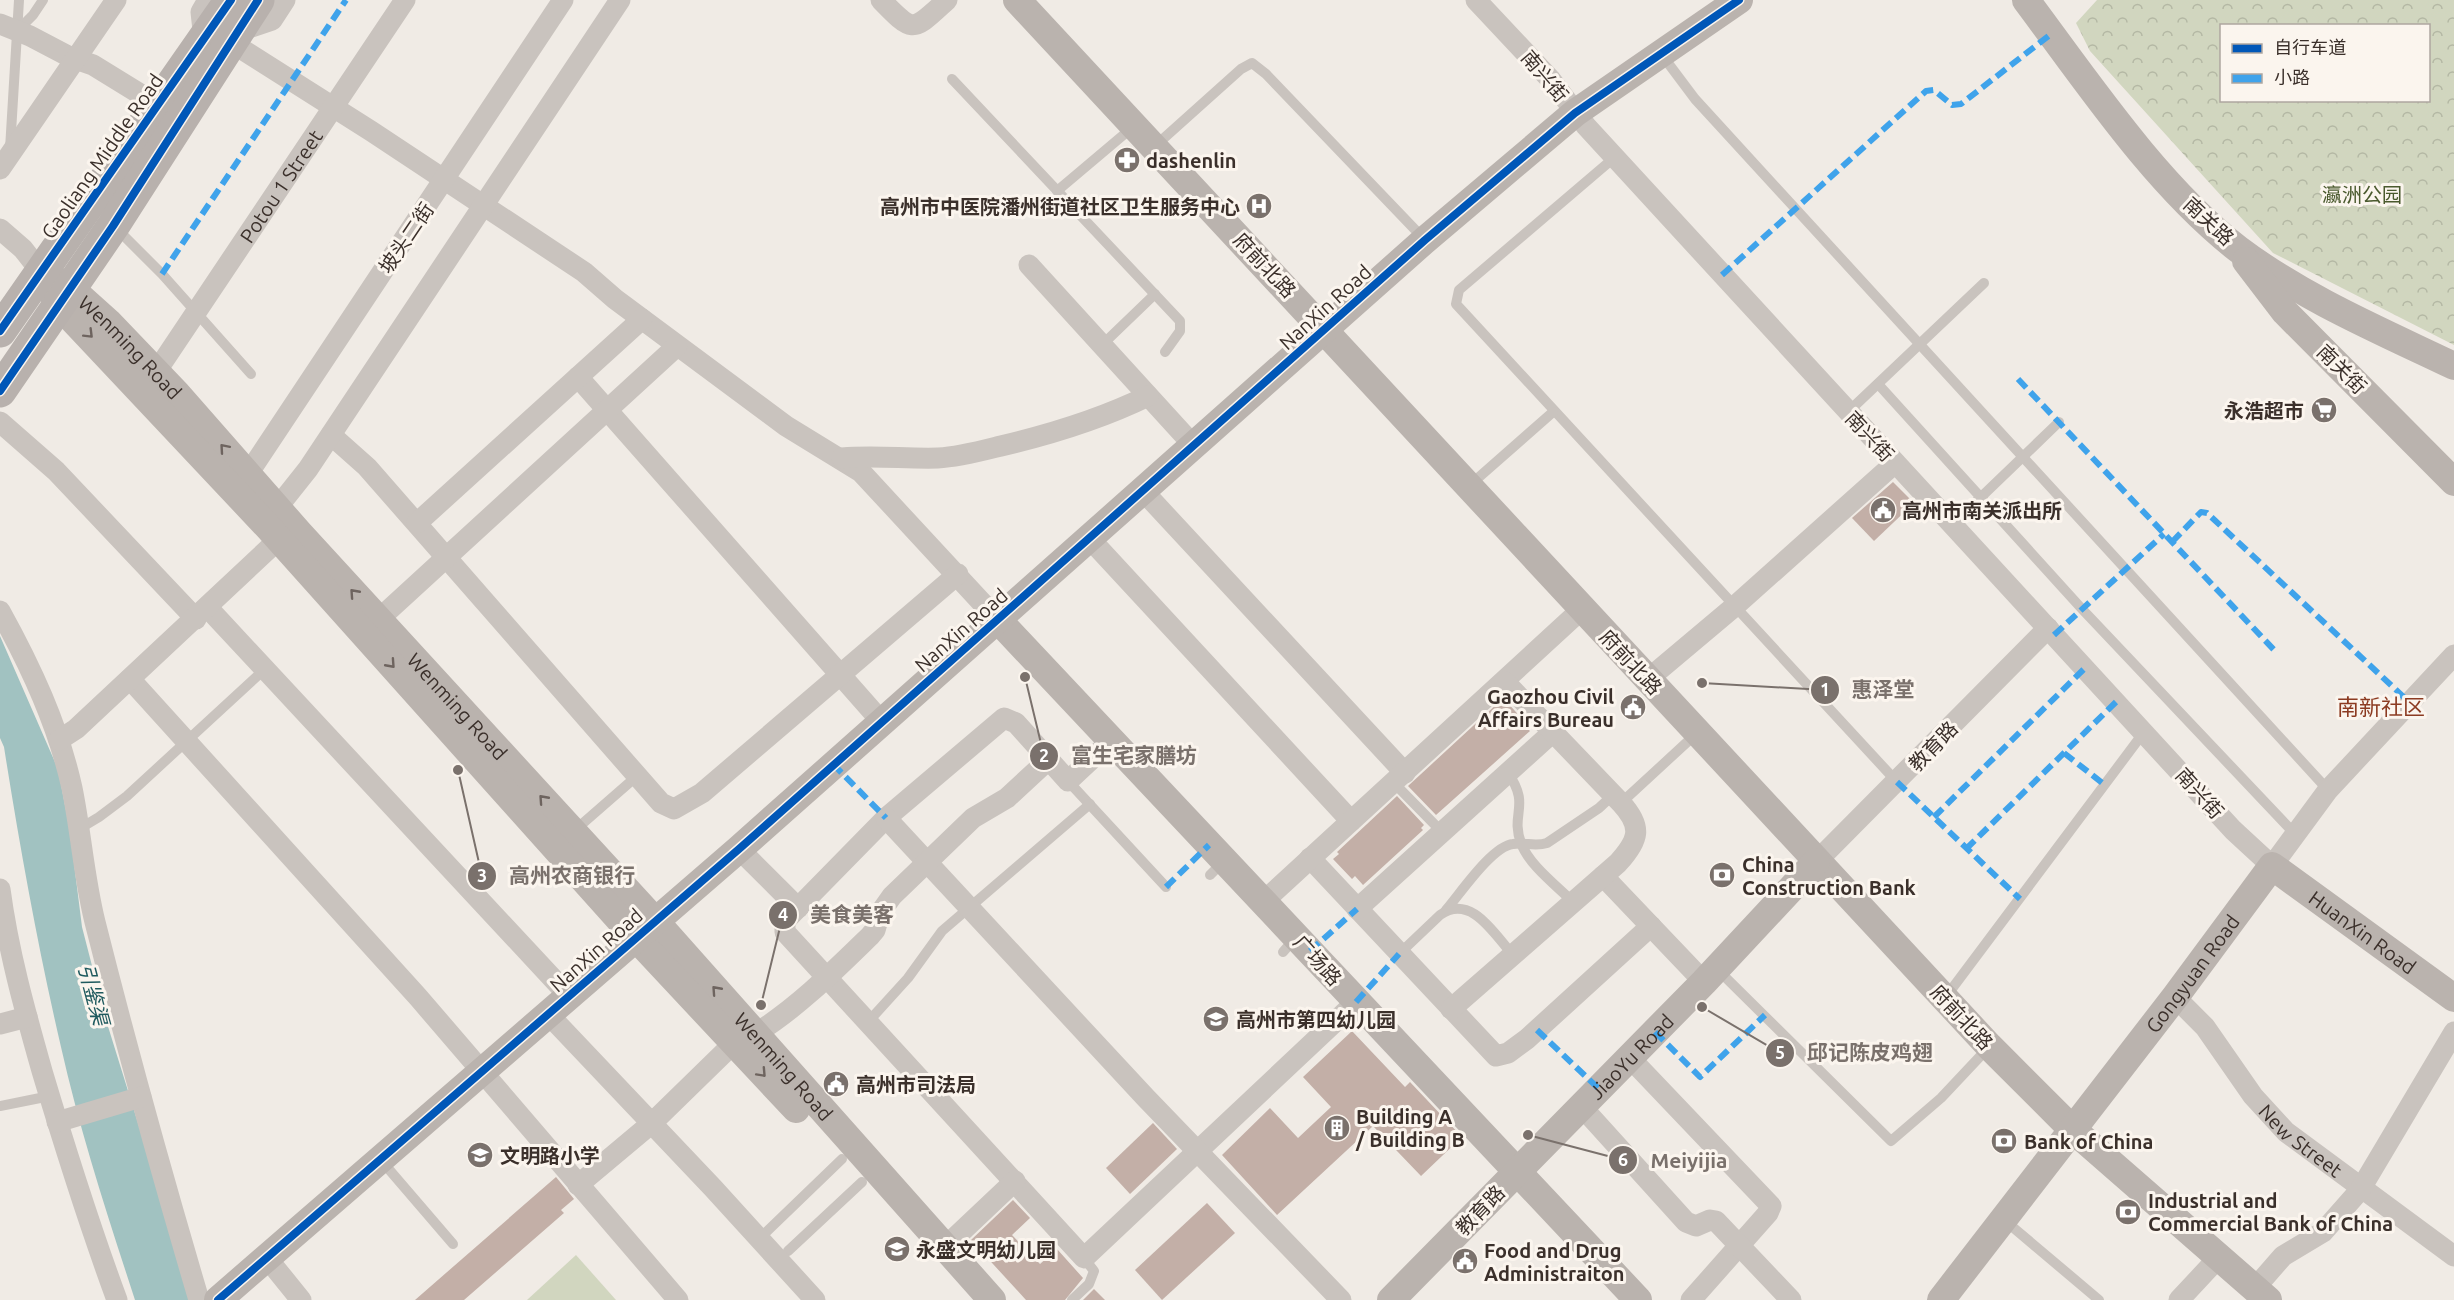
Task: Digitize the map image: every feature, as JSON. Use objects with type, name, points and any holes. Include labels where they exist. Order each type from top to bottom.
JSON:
[{"type":"main road","name":"Gaoliang Middle Road","points":[[0,391],[113,226],[224,39],[231,0]]},
{"type":"main road","name":"Gaoliang Middle Road","points":[[0,331],[158,105],[224,39],[258,0]]},
{"type":"street","points":[[5,162],[116,0]]},
{"type":"street","points":[[208,0],[201,12],[224,39],[484,205],[584,273],[677,346],[786,426],[842,458],[879,489],[998,620]]},
{"type":"street","points":[[224,39],[272,20],[285,0]]},
{"type":"street","name":"Potou 1 Street","points":[[156,372],[335,108],[405,0]]},
{"type":"street","name":"坡头二街","points":[[248,474],[563,0]]},
{"type":"street","points":[[278,508],[331,435],[620,0]]},
{"type":"street","points":[[881,0],[903,22],[914,26],[922,23],[947,0]]},
{"type":"street","name":"府前北路","points":[[1017,0],[1989,1046],[2072,1129],[2261,1294]]},
{"type":"street","name":"南兴街","points":[[1476,0],[1551,81],[1575,113],[1848,412],[2233,830],[2272,866]]},
{"type":"street","name":"NanXin Road","points":[[218,1300],[739,849],[881,721],[1144,492],[1425,240],[1575,113],[1660,52],[1739,0]]},
{"type":"street","name":"南关路","points":[[2026,0],[2123,129],[2177,191],[2238,249],[2309,294],[2454,366]]},
{"type":"street","points":[[9,27],[93,64],[158,105]]},
{"type":"street","points":[[0,229],[22,249],[41,272]]},
{"type":"street","name":"南关街","points":[[2238,249],[2254,275],[2285,312],[2454,482]]},
{"type":"street","points":[[1029,265],[1194,446]]},
{"type":"street","name":"Wenming Road","points":[[41,272],[65,296],[279,539],[744,1039],[992,1300]]},
{"type":"street","name":"Wenming Road","points":[[65,296],[109,323],[156,372],[573,832],[645,930]]},
{"type":"street","points":[[417,523],[642,319]]},
{"type":"street","points":[[379,620],[677,346]]},
{"type":"street","points":[[578,377],[881,721]]},
{"type":"street","points":[[842,458],[867,456],[940,458],[982,451],[1112,414],[1148,396]]},
{"type":"street","points":[[0,422],[56,471],[202,613],[266,668],[559,1005],[652,1123],[812,1299]]},
{"type":"street","points":[[331,435],[366,467],[417,523],[637,776],[664,805],[674,809],[702,794],[958,574]]},
{"type":"street","points":[[1647,680],[1735,606],[1895,463]]},
{"type":"street","points":[[1144,492],[1400,778]]},
{"type":"street","points":[[58,740],[76,729],[279,539]]},
{"type":"street","points":[[1090,539],[1351,821]]},
{"type":"street","points":[[1264,901],[1582,609]]},
{"type":"street","points":[[0,611],[27,661],[58,740],[72,787],[94,919],[134,1100],[199,1300]]},
{"type":"street","name":"广场路","points":[[998,620],[1112,740],[1217,868],[1264,901],[1290,944],[1356,1002],[1518,1170],[1638,1300]]},
{"type":"street","name":"教育路","points":[[1816,862],[1898,782],[2048,628]]},
{"type":"street","name":"Gongyuan Road","points":[[1946,1298],[2003,1219],[2175,997],[2328,790],[2454,655]]},
{"type":"street","points":[[130,679],[418,997],[678,1300]]},
{"type":"street","points":[[1450,1009],[1603,876],[1625,855],[1635,839],[1634,818],[1618,798],[1505,682]]},
{"type":"street","points":[[1112,740],[1068,781],[1016,723],[1004,718],[886,818],[798,908],[784,924],[785,932],[1084,1258],[1356,1002]]},
{"type":"street","points":[[1357,909],[1553,732]]},
{"type":"street","points":[[578,1185],[652,1123],[744,1039],[773,1023],[827,977],[875,930],[885,905],[927,862],[973,818],[1007,798],[1048,760]]},
{"type":"street","points":[[886,818],[1197,1151],[1341,1300]]},
{"type":"street","points":[[739,849],[798,908]]},
{"type":"street","points":[[1310,858],[1491,1053],[1502,1056],[1527,1039],[1651,926]]},
{"type":"street","name":"JiaoYu Road","points":[[1518,1170],[1710,975],[1816,862]]},
{"type":"street","name":"HuanXin Road","points":[[2272,866],[2454,998]]},
{"type":"street","points":[[1603,876],[1651,926],[1710,975]]},
{"type":"street","points":[[0,889],[3,916],[27,1017],[50,1096],[64,1120],[117,1300]]},
{"type":"street","name":"New Street","points":[[2175,997],[2205,1027],[2253,1096],[2275,1121],[2303,1146],[2454,1256]]},
{"type":"street","points":[[0,1024],[27,1017]]},
{"type":"street","points":[[2261,1294],[2283,1256],[2324,1232],[2362,1187],[2454,1032]]},
{"type":"street","name":"Wenming Road","points":[[744,1039],[842,1159],[966,1300]]},
{"type":"street","points":[[1629,1057],[1771,1206],[1768,1213],[1691,1300]]},
{"type":"street","points":[[64,1120],[134,1100]]},
{"type":"street","points":[[1581,1106],[1686,1222],[1696,1226],[1714,1220],[1791,1300]]},
{"type":"street","name":"教育路","points":[[1391,1300],[1518,1170]]},
{"type":"street","points":[[944,1248],[1015,1181]]},
{"type":"street","points":[[2179,1300],[2219,1257]]},
{"type":"street","points":[[267,1258],[301,1300]]},
{"type":"lane","points":[[5,162],[9,27],[19,0]]},
{"type":"lane","points":[[9,27],[33,15],[43,0]]},
{"type":"lane","points":[[1660,52],[1695,99],[2328,790]]},
{"type":"lane","points":[[1154,147],[1241,69],[1252,63],[1425,240]]},
{"type":"lane","points":[[952,79],[1180,321],[1181,327],[1165,352]]},
{"type":"lane","points":[[1057,191],[1134,126]]},
{"type":"lane","points":[[1615,157],[1459,290],[1456,304],[1898,782]]},
{"type":"lane","points":[[113,226],[162,274],[251,374]]},
{"type":"lane","points":[[1848,412],[1984,283]]},
{"type":"lane","points":[[1102,345],[1155,294]]},
{"type":"lane","points":[[1878,384],[2082,609],[2295,834]]},
{"type":"lane","points":[[1469,486],[1554,412]]},
{"type":"lane","points":[[1952,525],[2059,422]]},
{"type":"lane","points":[[79,829],[127,796],[266,668]]},
{"type":"lane","points":[[1945,998],[2144,732]]},
{"type":"lane","points":[[1399,954],[1446,910],[1485,864],[1504,847],[1547,843],[1618,798],[1697,733]]},
{"type":"lane","points":[[1508,772],[1518,787],[1521,801],[1517,825],[1521,844],[1527,855],[1573,902]]},
{"type":"lane","points":[[573,832],[637,776]]},
{"type":"lane","points":[[1400,778],[1443,832]]},
{"type":"lane","points":[[1068,781],[1166,887]]},
{"type":"lane","points":[[868,1022],[908,978],[933,941],[1090,804]]},
{"type":"lane","points":[[1446,910],[1462,907],[1475,914],[1513,955]]},
{"type":"lane","points":[[1710,975],[1891,1142],[1941,1098],[1989,1046]]},
{"type":"lane","points":[[0,1106],[50,1096]]},
{"type":"lane","points":[[380,1159],[453,1244]]},
{"type":"lane","points":[[759,1239],[842,1159]]},
{"type":"lane","points":[[789,1251],[862,1182]]},
{"type":"lane","points":[[2003,1219],[2099,1300]]},
{"type":"lane","points":[[1072,1300],[1089,1284],[1095,1274],[1084,1258]]},
{"type":"green space","name":"瀛洲公园","points":[[2097,0],[2454,0],[2454,345],[2273,253],[2090,51],[2076,23]]},
{"type":"green space","points":[[576,1255],[616,1300],[527,1300]]},
{"type":"water","name":"引鉴渠","points":[[0,636],[58,769],[70,831],[82,927],[106,1020],[193,1300],[135,1300],[86,1143],[45,973],[4,747],[0,738]]},
{"type":"building","name":"高州市南关派出所","points":[[1893,482],[1914,503],[1874,541],[1852,518]]},
{"type":"building","points":[[1506,701],[1530,731],[1436,815],[1408,786],[1499,702],[1502,705]]},
{"type":"building","points":[[1397,796],[1424,825],[1421,828],[1423,830],[1363,885],[1355,876],[1352,879],[1333,859],[1339,854],[1337,852]]},
{"type":"building","name":"Building A / Building B","points":[[1352,1031],[1405,1087],[1410,1082],[1462,1137],[1421,1176],[1373,1126],[1277,1215],[1222,1155],[1270,1108],[1298,1138],[1331,1107],[1303,1077]]},
{"type":"building","points":[[1153,1123],[1177,1149],[1130,1194],[1106,1168]]},
{"type":"building","points":[[556,1177],[574,1199],[561,1210],[564,1213],[464,1300],[415,1300]]},
{"type":"building","points":[[1013,1200],[1030,1218],[1012,1235],[1040,1264],[1057,1249],[1083,1278],[1065,1300],[1026,1300],[971,1240]]},
{"type":"building","points":[[1207,1203],[1235,1233],[1162,1300],[1135,1270]]},
{"type":"building","points":[[1094,1289],[1105,1300],[1083,1300]]},
{"type":"marked path","points":[[162,274],[346,0]]},
{"type":"marked path","points":[[1722,275],[1926,91],[1934,90],[1952,105],[1961,104],[2051,34]]},
{"type":"marked path","points":[[2018,379],[2276,652]]},
{"type":"marked path","points":[[2172,542],[2201,512],[2207,513],[2408,701]]},
{"type":"marked path","points":[[2054,635],[2164,534]]},
{"type":"marked path","points":[[1934,817],[2085,668]]},
{"type":"marked path","points":[[1966,849],[2116,702]]},
{"type":"marked path","points":[[2064,753],[2105,785]]},
{"type":"marked path","points":[[833,764],[886,818]]},
{"type":"marked path","points":[[1897,782],[2020,899]]},
{"type":"marked path","points":[[1166,887],[1209,845]]},
{"type":"marked path","points":[[1310,951],[1357,909]]},
{"type":"marked path","points":[[1356,1002],[1399,954]]},
{"type":"marked path","points":[[1655,1032],[1700,1077],[1765,1015]]},
{"type":"marked path","points":[[1537,1030],[1598,1088]]},
{"type":"cycle path","points":[[0,331],[231,0]]},
{"type":"cycle path","points":[[0,391],[113,226],[258,0]]},
{"type":"cycle path","points":[[218,1300],[739,849],[1425,240],[1575,113],[1739,0]]},
{"type":"place","name":"dashenlin","points":[[1127,160]]},
{"type":"place","name":"高州市中医院潘州街道社区卫生服务中心","points":[[1259,206]]},
{"type":"place","name":"永浩超市","points":[[2324,410]]},
{"type":"place","name":"高州市南关派出所","points":[[1883,510]]},
{"type":"place","name":"富生宅家膳坊","points":[[1025,677]]},
{"type":"place","name":"惠泽堂","points":[[1702,683]]},
{"type":"place","name":"Gaozhou Civil Affairs Bureau","points":[[1633,707]]},
{"type":"place","name":"高州农商银行","points":[[458,770]]},
{"type":"place","name":"China Construction Bank","points":[[1722,875]]},
{"type":"place","name":"美食美客","points":[[761,1005]]},
{"type":"place","name":"邱记陈皮鸡翅","points":[[1702,1007]]},
{"type":"place","name":"高州市第四幼儿园","points":[[1216,1019]]},
{"type":"place","name":"高州市司法局","points":[[836,1084]]},
{"type":"place","name":"Building A / Building B","points":[[1337,1128]]},
{"type":"place","name":"Meiyijia","points":[[1528,1135]]},
{"type":"place","name":"Bank of China","points":[[2004,1141]]},
{"type":"place","name":"文明路小学","points":[[480,1155]]},
{"type":"place","name":"Industrial and Commercial Bank of China","points":[[2128,1212]]},
{"type":"place","name":"永盛文明幼儿园","points":[[897,1249]]},
{"type":"place","name":"Food and Drug Administraiton","points":[[1465,1261]]},
{"type":"district","name":"南新社区","points":[[2381,706]]}]
